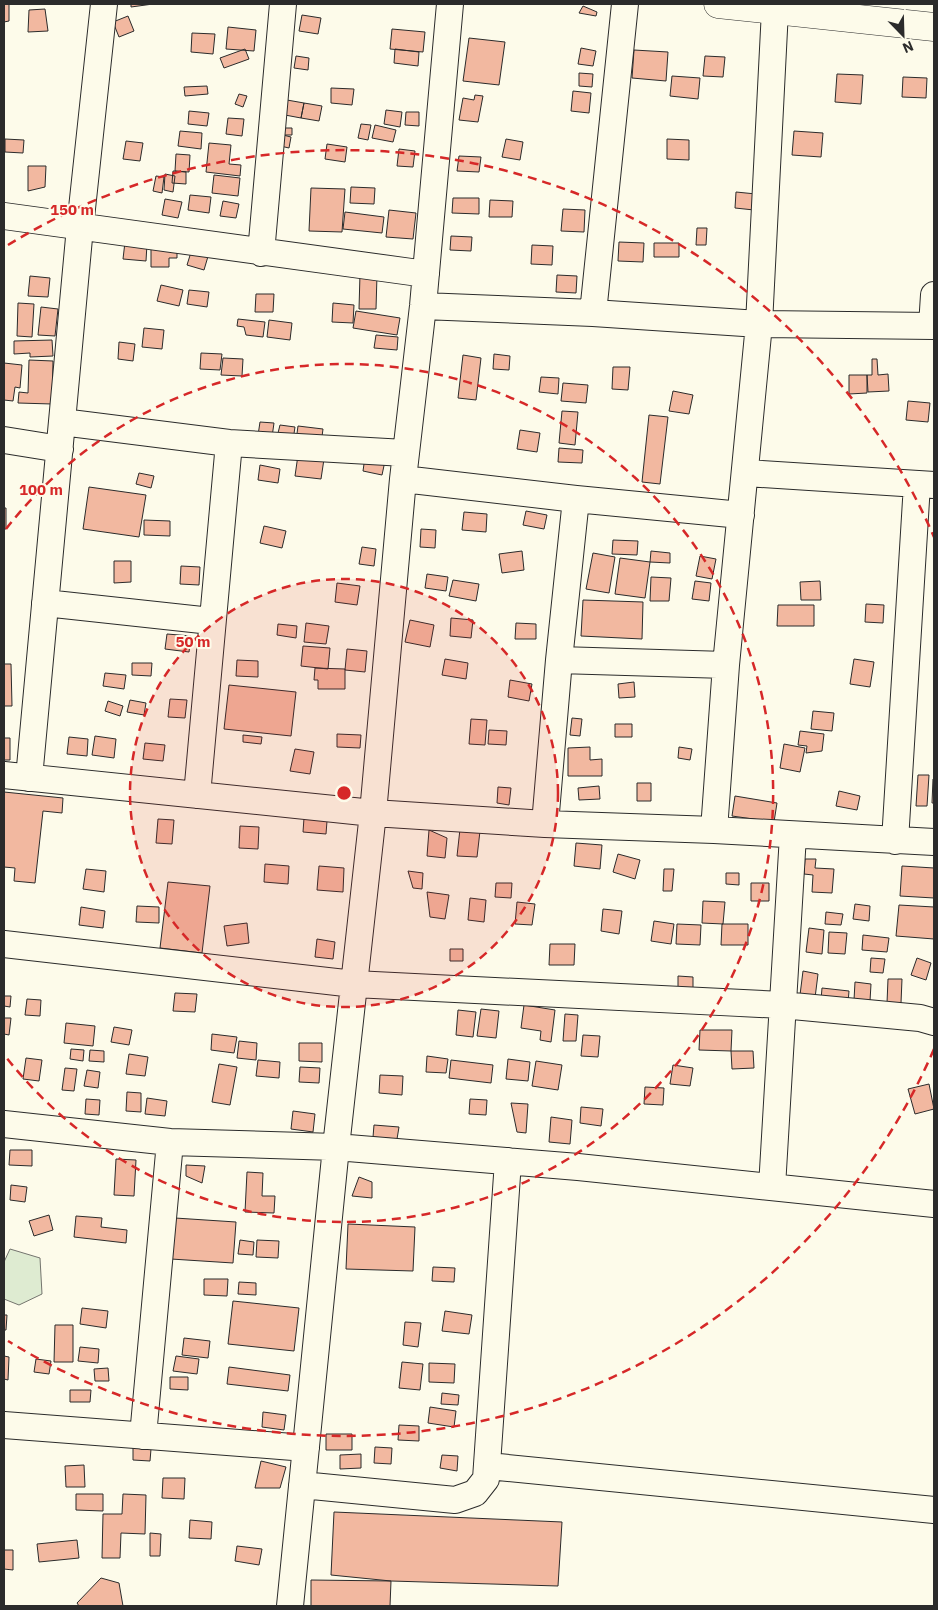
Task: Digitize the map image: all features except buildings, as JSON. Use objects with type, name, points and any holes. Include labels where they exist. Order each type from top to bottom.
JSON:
[{"type":"street","points":[[29,778],[80,227],[104,4]]},
{"type":"street","points":[[261,253],[284,4]]},
{"type":"street","points":[[290,1606],[336,1147],[373,812],[404,466],[423,306],[450,4]]},
{"type":"street","points":[[593,313],[625,4]]},
{"type":"street","points":[[718,4],[934,26]]},
{"type":"street","points":[[714,830],[726,665],[759,324],[776,10]]},
{"type":"street","points":[[4,216],[261,253],[426,274]]},
{"type":"street","points":[[423,306],[593,313],[759,324],[933,326],[934,295]]},
{"type":"street","points":[[62,422],[404,466],[576,499],[741,515]]},
{"type":"street","points":[[4,440],[60,449]]},
{"type":"street","points":[[197,795],[211,621],[229,443]]},
{"type":"street","points":[[746,473],[926,484],[895,841]]},
{"type":"street","points":[[545,824],[558,660],[576,499]]},
{"type":"street","points":[[45,603],[211,621]]},
{"type":"street","points":[[558,660],[726,665]]},
{"type":"street","points":[[4,775],[373,812],[545,824],[714,830],[934,842]]},
{"type":"street","points":[[772,1187],[794,834]]},
{"type":"street","points":[[4,944],[354,984],[782,1005],[920,1018],[934,1022]]},
{"type":"street","points":[[4,1124],[170,1142],[336,1147],[508,1161],[934,1204]]},
{"type":"street","points":[[143,1436],[170,1142]]},
{"type":"street","points":[[302,1484],[455,1500],[475,1493],[486,1479],[508,1161]]},
{"type":"street","points":[[4,1425],[306,1448]]},
{"type":"street","points":[[488,1466],[934,1510]]},
{"type":"green space","points":[[10,1249],[40,1258],[42,1294],[19,1305],[4,1299],[4,1262]]}]
